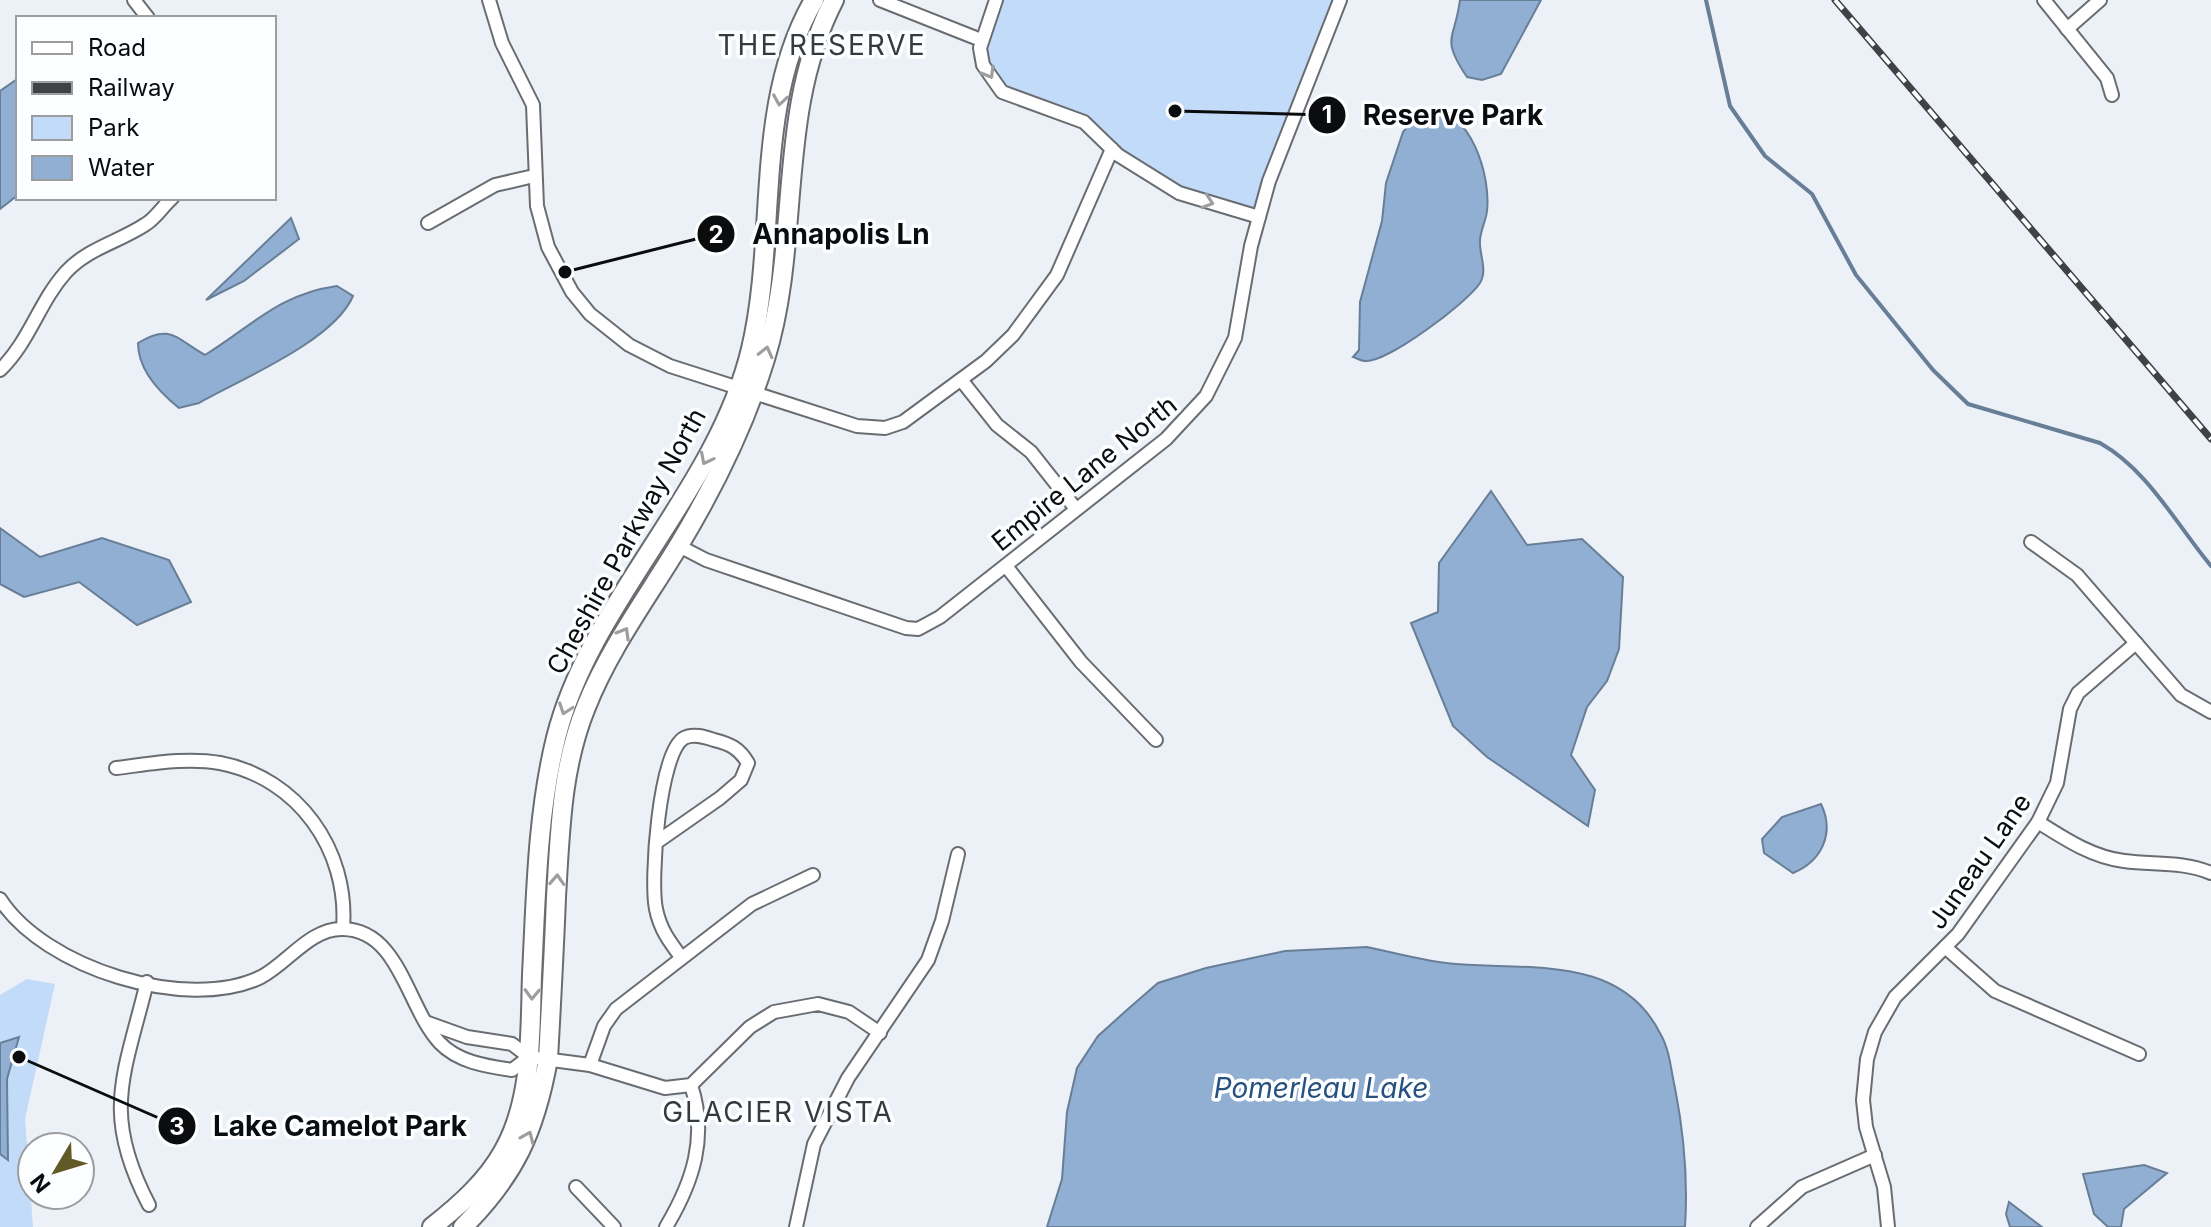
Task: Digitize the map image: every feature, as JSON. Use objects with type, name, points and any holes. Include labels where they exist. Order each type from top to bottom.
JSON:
[{"type":"street","points":[[134,0],[146,16]]},
{"type":"street","points":[[489,0],[502,43],[533,105],[537,206],[548,247],[572,292],[590,314],[645,355],[857,426],[885,428],[903,422],[962,381],[1013,335],[1057,275],[1112,149]]},
{"type":"street","name":"Cheshire Parkway North","points":[[432,1227],[475,1190],[504,1150],[521,1108],[529,1057],[542,818],[548,777],[566,704],[585,662],[689,492],[746,390],[760,294],[782,84],[793,48],[814,0]]},
{"type":"street","name":"Cheshire Parkway North","points":[[463,1227],[487,1203],[518,1160],[541,1101],[548,1059],[560,827],[572,747],[586,706],[622,635],[679,546],[746,390],[779,294],[792,140],[800,98],[810,55],[834,0]]},
{"type":"street","points":[[880,0],[981,40]]},
{"type":"street","points":[[995,0],[981,40],[983,65],[1002,92],[1084,122],[1112,149],[1148,176],[1179,193],[1259,217]]},
{"type":"street","name":"Empire Lane North","points":[[679,546],[735,571],[906,628],[918,629],[931,623],[1006,566],[1166,439],[1206,396],[1235,338],[1259,217],[1291,118],[1340,0]]},
{"type":"street","points":[[2044,0],[2107,78],[2112,95]]},
{"type":"street","points":[[2067,29],[2100,0]]},
{"type":"street","points":[[428,223],[495,185],[534,176]]},
{"type":"street","points":[[0,370],[21,347],[43,304],[67,270],[102,245],[148,223],[170,200]]},
{"type":"street","points":[[962,381],[990,418],[1031,452],[1076,509]]},
{"type":"street","points":[[2031,542],[2077,575],[2181,695],[2211,712]]},
{"type":"street","points":[[1006,566],[1081,662],[1156,740]]},
{"type":"street","name":"Juneau Lane","points":[[1888,1227],[1884,1187],[1863,1100],[1870,1045],[1895,997],[1971,919],[2038,822],[2061,770],[2073,701],[2090,679],[2136,643]]},
{"type":"street","points":[[657,842],[741,780],[748,763],[734,745],[700,736],[685,737],[673,750],[657,842],[655,906],[661,930],[681,957]]},
{"type":"street","points":[[116,768],[181,761],[219,763],[252,773],[282,789],[306,812],[332,853],[344,906],[343,928]]},
{"type":"street","points":[[2038,822],[2083,849],[2109,859],[2177,864],[2211,873]]},
{"type":"street","points":[[796,1227],[814,1144],[848,1078],[928,960],[942,921],[958,854]]},
{"type":"street","points":[[590,1065],[604,1026],[616,1009],[752,904],[813,875]]},
{"type":"street","points":[[1,901],[28,932],[59,955],[90,968],[194,991],[231,988],[262,976],[311,939],[343,928],[374,938],[385,947],[395,962],[411,1002],[445,1047],[479,1065],[512,1070],[529,1057]]},
{"type":"street","points":[[1945,947],[1995,991],[2139,1054]]},
{"type":"street","points":[[147,982],[118,1112],[126,1153],[149,1205]]},
{"type":"street","points":[[428,1023],[467,1037],[512,1044],[529,1057],[590,1065],[665,1088],[691,1085],[750,1027],[774,1012],[818,1004],[849,1012],[880,1033]]},
{"type":"street","points":[[666,1227],[683,1199],[697,1156],[701,1131],[691,1085]]},
{"type":"street","points":[[1757,1227],[1802,1187],[1875,1155]]},
{"type":"street","points":[[576,1187],[614,1227]]},
{"type":"green space","points":[[996,0],[1339,0],[1259,217],[1179,193],[1093,130],[1017,99],[983,65]]},
{"type":"green space","points":[[27,979],[55,984],[25,1119],[26,1131],[16,1131],[16,1211],[32,1211],[33,1227],[0,1227],[0,995]]},
{"type":"water","points":[[1460,0],[1541,0],[1501,74],[1482,80],[1467,77],[1459,64],[1452,38]]},
{"type":"water","points":[[16,80],[16,197],[0,209],[0,91]]},
{"type":"water","points":[[1429,109],[1444,112],[1456,120],[1467,132],[1481,163],[1487,197],[1480,241],[1482,278],[1460,304],[1426,330],[1376,359],[1362,361],[1353,357],[1359,350],[1360,302],[1382,221],[1386,183],[1403,132],[1417,115]]},
{"type":"water","points":[[291,218],[299,239],[244,281],[206,300]]},
{"type":"water","points":[[337,286],[353,296],[343,313],[327,328],[285,357],[199,403],[179,408],[157,388],[142,362],[138,343],[149,337],[158,334],[173,336],[205,355],[282,304],[317,290]]},
{"type":"water","points":[[1491,491],[1527,545],[1582,539],[1623,577],[1619,649],[1607,681],[1587,707],[1571,755],[1595,790],[1588,826],[1487,757],[1453,726],[1411,623],[1438,612],[1439,563]]},
{"type":"water","points":[[0,528],[40,557],[102,538],[169,560],[191,602],[137,625],[79,582],[24,597],[0,584]]},
{"type":"water","points":[[1821,804],[1827,825],[1826,835],[1812,861],[1793,873],[1764,853],[1762,839],[1782,817]]},
{"type":"water","name":"Pomerleau Lake","points":[[1367,947],[1445,963],[1572,972],[1599,979],[1623,991],[1644,1009],[1664,1041],[1675,1088],[1684,1158],[1685,1227],[1047,1227],[1062,1179],[1067,1112],[1077,1068],[1098,1036],[1128,1009],[1158,983],[1206,968],[1285,951]]},
{"type":"water","points":[[19,1037],[7,1079],[8,1160],[0,1154],[0,1043]]},
{"type":"water","points":[[2144,1165],[2167,1173],[2124,1209],[2121,1227],[2108,1227],[2094,1214],[2083,1174]]},
{"type":"water","points":[[2009,1202],[2042,1227],[2010,1227],[2006,1214]]},
{"type":"waterway","points":[[1706,0],[1730,106],[1765,156],[1812,194],[1856,275],[1933,370],[1968,404],[2100,443],[2117,454],[2147,483],[2211,566]]},
{"type":"railway","points":[[1835,0],[2211,439]]},
{"type":"place","name":"Reserve Park","points":[[1175,111]]},
{"type":"place","name":"Annapolis Ln","points":[[565,272]]},
{"type":"place","name":"Lake Camelot Park","points":[[19,1057]]},
{"type":"district","name":"THE RESERVE","points":[[822,45]]},
{"type":"district","name":"GLACIER VISTA","points":[[778,1112]]}]
